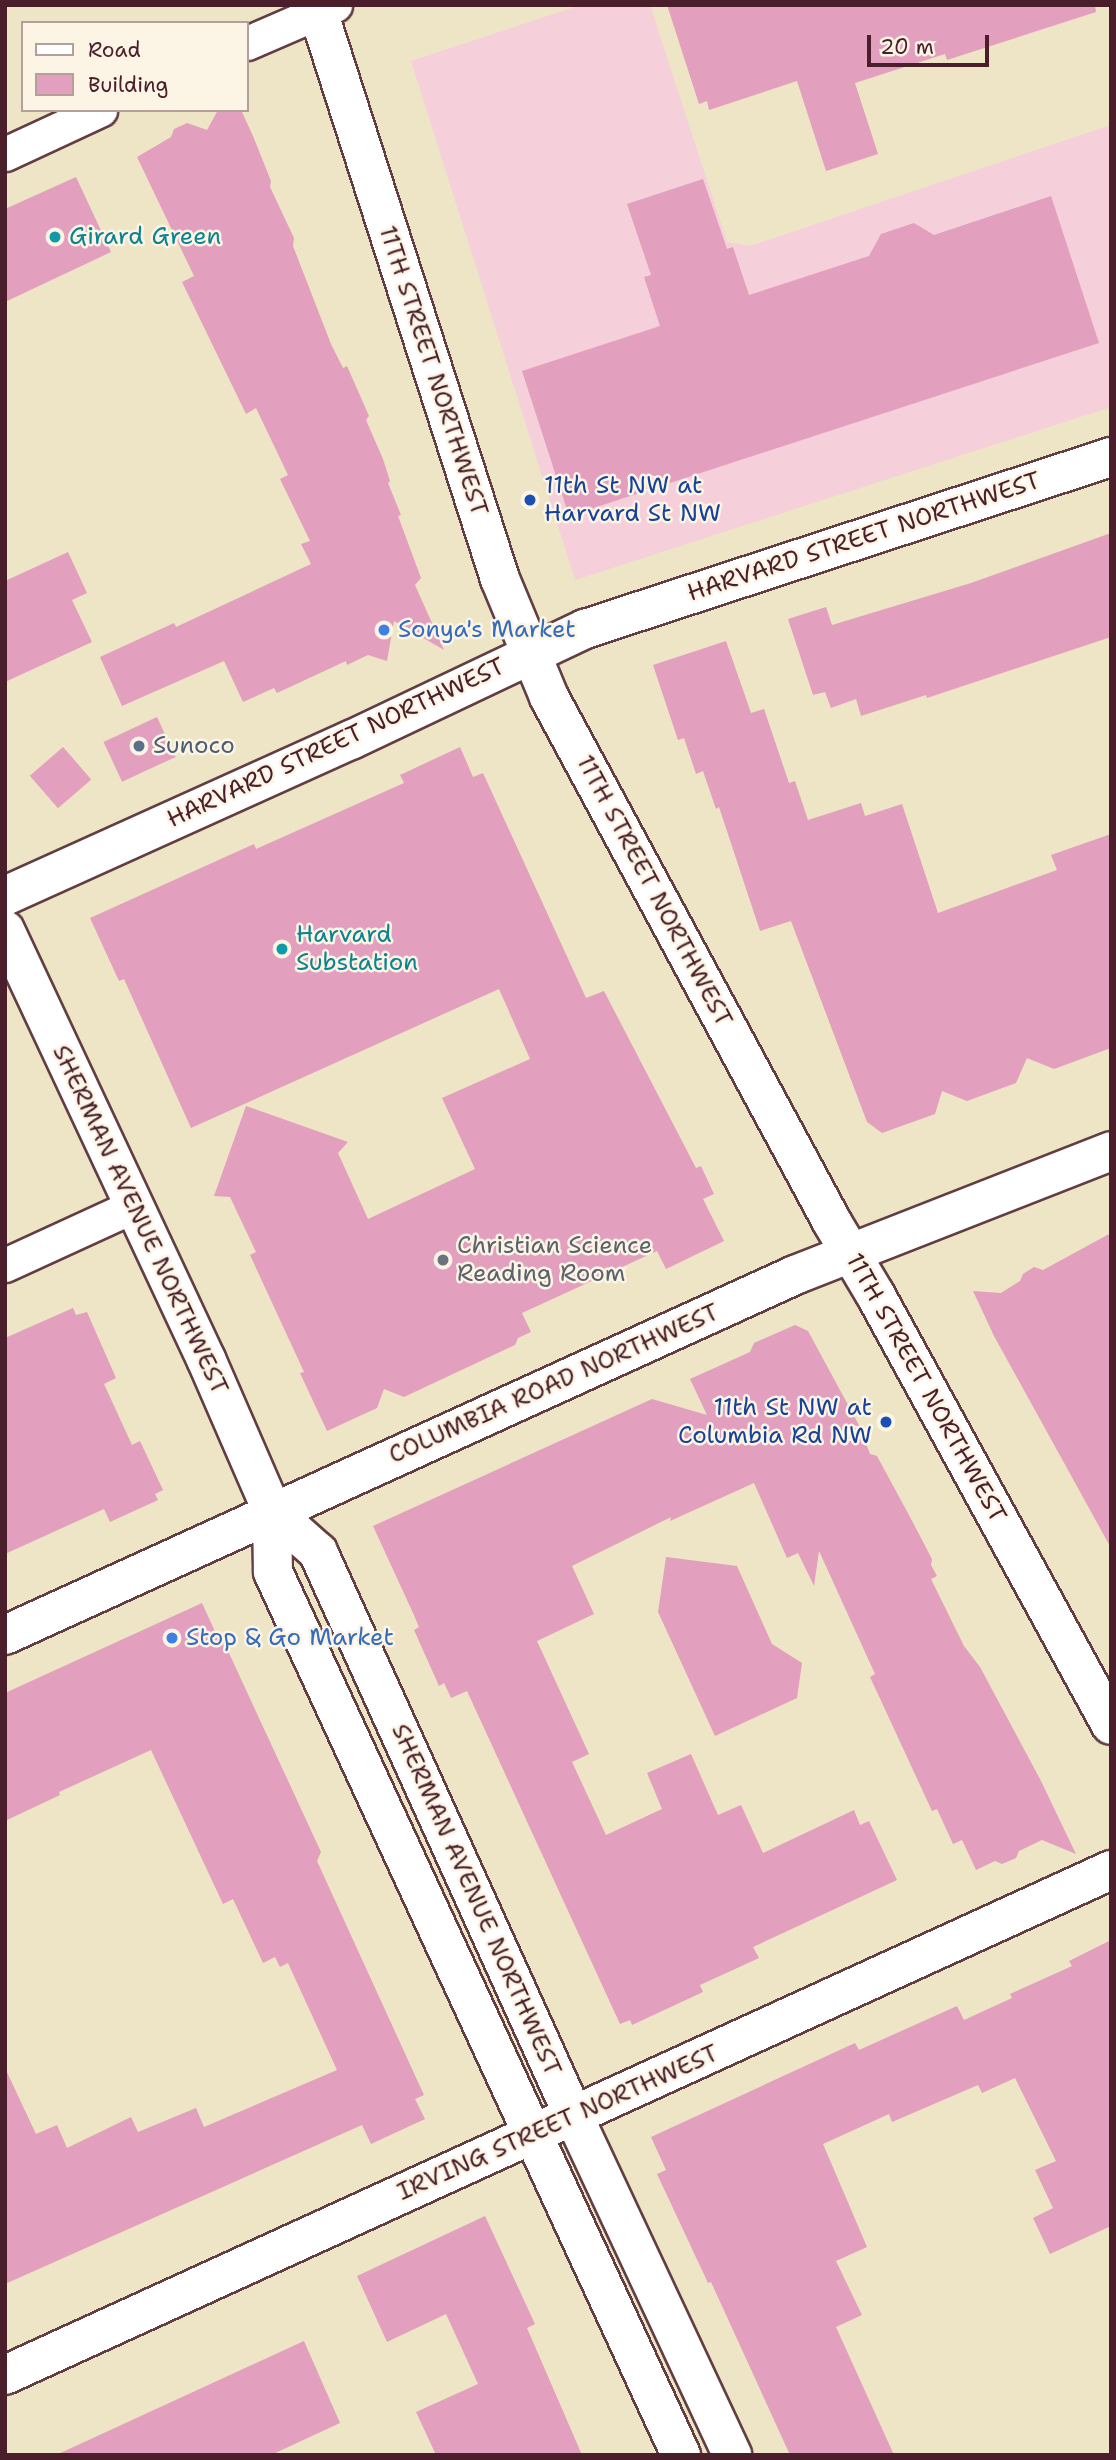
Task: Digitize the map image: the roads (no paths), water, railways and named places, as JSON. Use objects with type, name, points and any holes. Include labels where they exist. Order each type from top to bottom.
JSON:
[{"type":"main road","name":"11TH STREET NORTHWEST","points":[[323,7],[500,579],[549,697],[1111,1725]]},
{"type":"main road","name":"HARVARD STREET NORTHWEST","points":[[5,896],[351,740],[529,653],[598,624],[1111,457]]},
{"type":"main road","name":"SHERMAN AVENUE NORTHWEST","points":[[5,930],[272,1511],[273,1572],[681,2455]]},
{"type":"main road","name":"COLUMBIA ROAD NORTHWEST","points":[[5,1635],[272,1511],[851,1251],[1111,1151]]},
{"type":"main road","name":"SHERMAN AVENUE NORTHWEST","points":[[272,1511],[318,1552],[574,2117],[732,2455]]},
{"type":"main road","name":"IRVING STREET NORTHWEST","points":[[5,2375],[1111,1870]]},
{"type":"street","points":[[248,43],[323,7]]},
{"type":"street","points":[[5,154],[96,112]]},
{"type":"street","points":[[5,1265],[134,1206]]},
{"type":"place","name":"Girard Green","points":[[55,237]]},
{"type":"place","name":"11th St NW at Harvard St NW","points":[[530,500]]},
{"type":"place","name":"Sonya's Market","points":[[384,630]]},
{"type":"place","name":"Sunoco","points":[[139,746]]},
{"type":"place","name":"Harvard Substation","points":[[282,949]]},
{"type":"place","name":"Christian Science Reading Room","points":[[443,1260]]},
{"type":"place","name":"11th St NW at Columbia Rd NW","points":[[886,1422]]},
{"type":"place","name":"Stop & Go Market","points":[[172,1638]]}]
